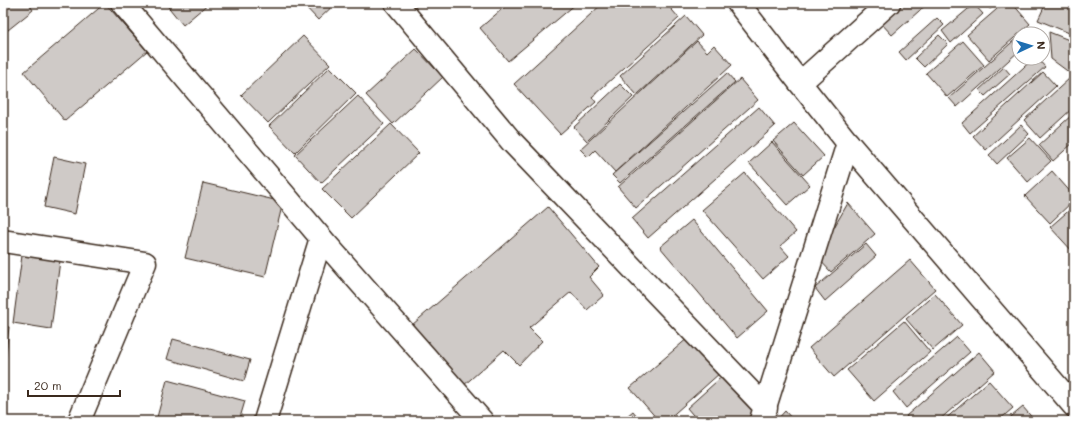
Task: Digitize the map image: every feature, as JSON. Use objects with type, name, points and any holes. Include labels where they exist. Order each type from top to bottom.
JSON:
[{"type":"street","points":[[122,3],[321,238],[482,421]]},
{"type":"street","points":[[396,3],[512,142],[763,415]]},
{"type":"street","points":[[738,3],[848,143],[1074,406]]},
{"type":"street","points":[[800,83],[889,3]]},
{"type":"street","points":[[763,415],[848,143]]},
{"type":"street","points":[[265,421],[321,238]]},
{"type":"street","points":[[3,241],[145,263],[79,421]]},
{"type":"building","points":[[3,3],[28,3],[33,10],[3,34]]},
{"type":"building","points":[[105,3],[147,51],[65,121],[24,72]]},
{"type":"building","points":[[165,3],[209,3],[183,25]]},
{"type":"building","points":[[302,3],[336,3],[318,20]]},
{"type":"building","points":[[509,3],[577,3],[508,61],[480,28]]},
{"type":"building","points":[[603,3],[666,3],[679,18],[592,97],[596,102],[560,134],[514,84]]},
{"type":"building","points":[[900,3],[928,3],[892,35],[880,22]]},
{"type":"building","points":[[986,3],[997,3],[990,9]]},
{"type":"building","points":[[1004,3],[1012,3],[1030,24],[1028,26],[1011,26],[1011,41],[989,60],[967,35]]},
{"type":"building","points":[[1046,3],[1074,3],[1074,35],[1038,20]]},
{"type":"building","points":[[974,4],[983,14],[951,43],[942,31]]},
{"type":"building","points":[[686,16],[702,35],[637,95],[620,76]]},
{"type":"building","points":[[937,18],[944,25],[906,60],[899,52]]},
{"type":"building","points":[[1051,33],[1074,42],[1074,76],[1051,59]]},
{"type":"building","points":[[939,35],[948,44],[924,67],[915,58]]},
{"type":"building","points":[[303,36],[330,64],[268,123],[241,95]]},
{"type":"building","points":[[697,41],[707,52],[714,45],[732,65],[615,172],[595,150],[588,157],[580,149]]},
{"type":"building","points":[[963,41],[984,65],[947,97],[926,73]]},
{"type":"building","points":[[1011,43],[1011,58],[957,107],[949,98]]},
{"type":"building","points":[[416,49],[443,77],[393,124],[366,95]]},
{"type":"building","points":[[1025,66],[1045,67],[970,133],[962,123]]},
{"type":"building","points":[[330,67],[356,93],[295,153],[269,126]]},
{"type":"building","points":[[1004,67],[1010,74],[985,96],[979,90]]},
{"type":"building","points":[[1043,72],[1056,86],[986,150],[973,136]]},
{"type":"building","points":[[727,73],[735,82],[620,183],[612,175]]},
{"type":"building","points":[[1070,78],[1074,82],[1074,107],[1040,138],[1024,120]]},
{"type":"building","points":[[740,79],[758,100],[636,208],[618,187]]},
{"type":"building","points":[[620,84],[633,97],[587,141],[574,127]]},
{"type":"building","points":[[358,96],[384,124],[321,183],[295,155]]},
{"type":"building","points":[[759,107],[775,126],[648,238],[632,219]]},
{"type":"building","points":[[1074,113],[1074,142],[1053,161],[1039,145]]},
{"type":"building","points":[[794,123],[824,156],[803,175],[773,141]]},
{"type":"building","points":[[391,124],[419,153],[351,218],[322,189]]},
{"type":"building","points":[[1021,125],[1029,134],[997,164],[989,155]]},
{"type":"building","points":[[1030,138],[1051,161],[1028,182],[1007,158]]},
{"type":"building","points":[[772,142],[810,185],[787,205],[749,163]]},
{"type":"building","points":[[54,157],[85,164],[75,214],[44,207]]},
{"type":"building","points":[[1052,171],[1074,196],[1074,200],[1050,223],[1025,196]]},
{"type":"building","points":[[745,173],[796,232],[780,246],[789,256],[763,279],[702,210]]},
{"type":"building","points":[[203,183],[283,202],[265,277],[185,258]]},
{"type":"building","points":[[848,203],[875,234],[831,272],[817,257]]},
{"type":"building","points":[[1074,206],[1074,253],[1050,227]]},
{"type":"building","points":[[548,207],[599,267],[589,277],[604,295],[587,310],[571,292],[529,328],[542,341],[519,365],[504,350],[463,386],[412,325]]},
{"type":"building","points":[[692,220],[768,311],[737,338],[660,247]]},
{"type":"building","points":[[866,244],[876,256],[825,301],[815,288]]},
{"type":"building","points":[[23,248],[61,253],[51,329],[13,323]]},
{"type":"building","points":[[910,260],[935,289],[834,377],[809,348]]},
{"type":"building","points":[[935,294],[962,325],[933,350],[906,319]]},
{"type":"building","points":[[904,321],[930,352],[874,401],[847,370]]},
{"type":"building","points":[[3,326],[9,327],[3,380]]},
{"type":"building","points":[[689,337],[720,373],[666,421],[659,421],[630,388]]},
{"type":"building","points":[[957,337],[970,352],[906,408],[893,392]]},
{"type":"building","points":[[173,339],[250,360],[244,381],[167,359]]},
{"type":"building","points":[[979,352],[995,371],[938,421],[910,421],[906,416]]},
{"type":"building","points":[[727,372],[762,412],[751,421],[698,421],[687,408]]},
{"type":"building","points":[[167,380],[245,401],[239,421],[156,421]]},
{"type":"building","points":[[989,381],[1013,408],[998,421],[943,421]]},
{"type":"building","points":[[1023,407],[1035,421],[1006,421]]},
{"type":"building","points":[[633,411],[641,421],[621,421]]},
{"type":"building","points":[[785,411],[794,421],[776,421]]}]
